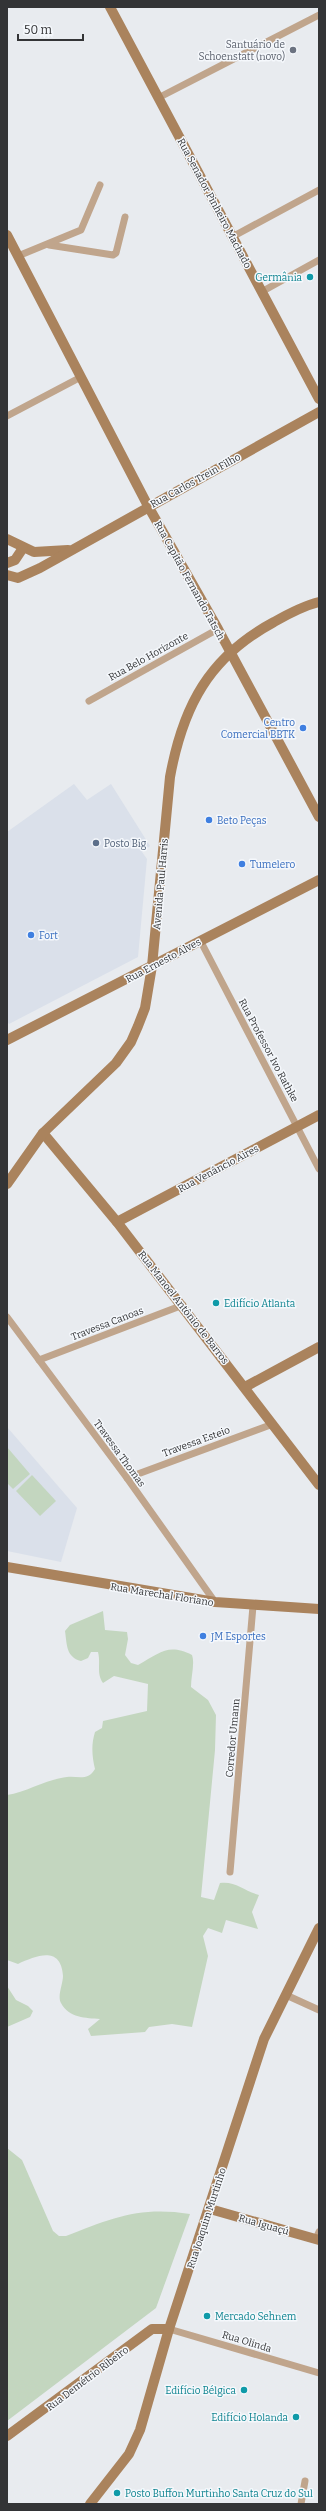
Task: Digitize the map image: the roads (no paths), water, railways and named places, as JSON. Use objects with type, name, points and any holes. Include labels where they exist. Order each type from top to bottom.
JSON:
[{"type":"main road","name":"Rua Senador Pinheiro Machado","points":[[110,7],[232,237],[263,291],[319,399]]},
{"type":"main road","name":"Rua Capitão Fernando Tatsch","points":[[7,235],[148,506],[218,629],[319,817]]},
{"type":"main road","name":"Rua Carlos Trein Filho","points":[[7,575],[18,578],[319,412]]},
{"type":"main road","points":[[7,538],[24,548],[38,553],[72,549]]},
{"type":"main road","points":[[7,563],[15,560],[24,548]]},
{"type":"main road","name":"Avenida Paul Harris","points":[[7,1184],[44,1133],[104,1078],[131,1042],[145,1008],[152,966],[170,777],[176,748],[186,716],[198,692],[212,671],[230,652],[258,630],[286,615],[319,602]]},
{"type":"main road","name":"Rua Ernesto Alves","points":[[7,1040],[319,880]]},
{"type":"main road","name":"Rua Venâncio Aires","points":[[117,1222],[319,1115]]},
{"type":"main road","name":"Rua Manoel Antônio de Barros","points":[[44,1133],[183,1305],[319,1485]]},
{"type":"main road","points":[[245,1387],[319,1347]]},
{"type":"main road","name":"Rua Marechal Floriano","points":[[7,1567],[215,1602],[253,1606],[319,1609]]},
{"type":"main road","name":"Rua Joaquim Murtinho","points":[[90,2504],[129,2454],[140,2430],[169,2329],[210,2209],[264,2039],[319,1928]]},
{"type":"main road","name":"Rua Iguaçú","points":[[210,2209],[318,2237]]},
{"type":"main road","name":"Rua Demétrio Ribeiro","points":[[7,2436],[152,2329],[169,2329]]},
{"type":"street","points":[[158,98],[319,15]]},
{"type":"street","points":[[18,256],[81,230],[100,185]]},
{"type":"street","points":[[232,237],[319,190]]},
{"type":"street","points":[[49,244],[113,255],[116,253],[125,217]]},
{"type":"street","points":[[263,291],[319,260]]},
{"type":"street","points":[[7,416],[81,377]]},
{"type":"street","name":"Rua Belo Horizonte","points":[[89,701],[218,629]]},
{"type":"street","name":"Rua Professor Ivo Rathke","points":[[200,940],[319,1170]]},
{"type":"street","name":"Travessa Canoas","points":[[39,1360],[183,1305]]},
{"type":"street","name":"Travessa Thomas","points":[[7,1317],[126,1478],[215,1602]]},
{"type":"street","name":"Travessa Esteio","points":[[126,1478],[273,1424]]},
{"type":"street","name":"Corredor Umann","points":[[230,1872],[253,1606]]},
{"type":"street","points":[[286,1995],[319,2010]]},
{"type":"street","name":"Rua Olinda","points":[[169,2329],[319,2373]]},
{"type":"street","points":[[301,2504],[305,2481]]},
{"type":"place","name":"Santuário de Schoenstatt (novo)","points":[[293,50]]},
{"type":"place","name":"Germânia","points":[[310,277]]},
{"type":"place","name":"Centro Comercial BBTK","points":[[303,728]]},
{"type":"place","name":"Beto Peças","points":[[209,820]]},
{"type":"place","name":"Posto Big","points":[[96,843]]},
{"type":"place","name":"Tumelero","points":[[242,864]]},
{"type":"place","name":"Fort","points":[[31,935]]},
{"type":"place","name":"Edifício Atlanta","points":[[216,1303]]},
{"type":"place","name":"JM Esportes","points":[[203,1636]]},
{"type":"place","name":"Mercado Sehnem","points":[[207,2316]]},
{"type":"place","name":"Edifício Bélgica","points":[[244,2390]]},
{"type":"place","name":"Edifício Holanda","points":[[296,2417]]},
{"type":"place","name":"Posto Buffon Murtinho Santa Cruz do Sul","points":[[117,2493]]}]
